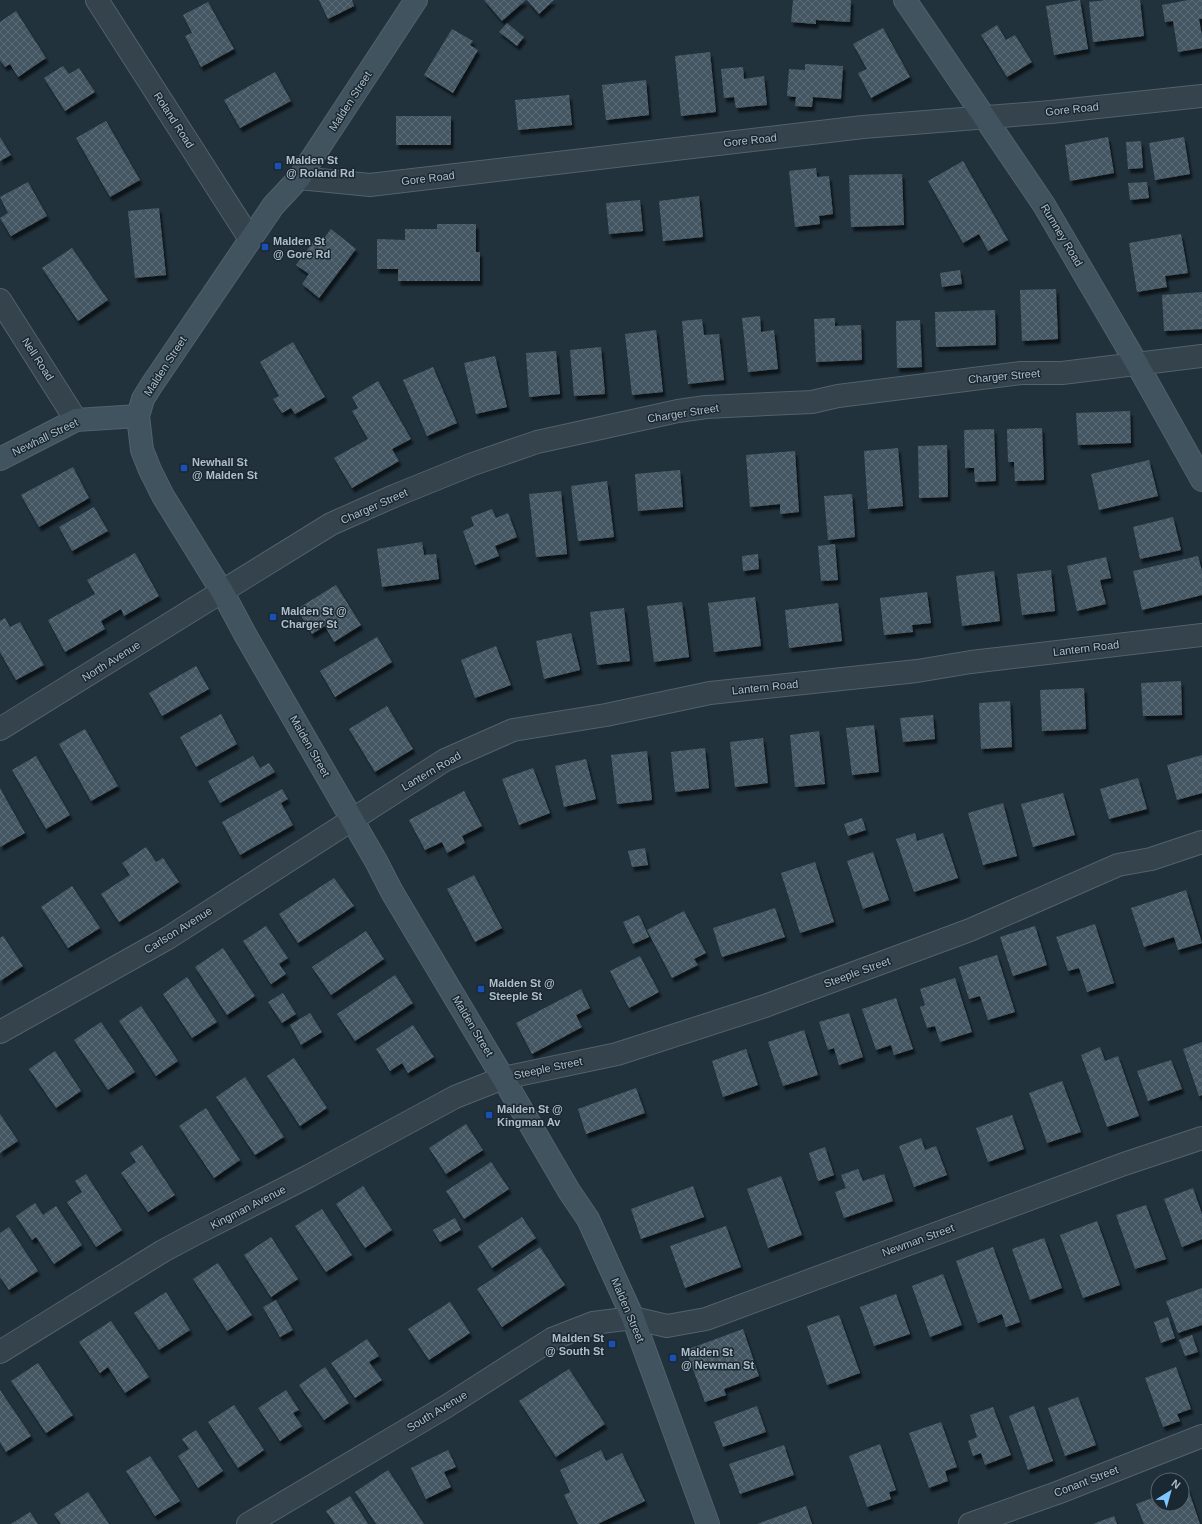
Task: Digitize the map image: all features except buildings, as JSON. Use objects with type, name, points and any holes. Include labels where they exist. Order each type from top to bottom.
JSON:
[{"type":"street","name":"Roland Road","points":[[97,0],[250,239]]},
{"type":"street","name":"Malden Street","points":[[416,0],[299,178],[273,206],[143,399],[138,416],[142,450],[163,496],[222,593],[392,892],[569,1191],[588,1219],[633,1318],[708,1524]]},
{"type":"street","name":"Rumney Road","points":[[905,0],[1044,205],[1137,364],[1202,480]]},
{"type":"street","name":"Gore Road","points":[[299,178],[370,185],[863,127],[1051,112],[1202,96]]},
{"type":"street","name":"Nell Road","points":[[0,300],[76,420]]},
{"type":"street","name":"Charger Street","points":[[222,593],[331,524],[394,496],[473,464],[537,442],[706,407],[812,402],[838,396],[1021,373],[1062,373],[1202,356]]},
{"type":"street","name":"Newhall Street","points":[[0,459],[76,420],[138,416]]},
{"type":"street","name":"North Avenue","points":[[0,729],[222,593]]},
{"type":"street","name":"Lantern Road","points":[[352,820],[445,760],[513,730],[606,715],[710,693],[917,671],[971,662],[1202,635]]},
{"type":"street","name":"Carlson Avenue","points":[[0,1032],[168,938],[352,820]]},
{"type":"street","name":"Steeple Street","points":[[503,1078],[617,1054],[757,1008],[970,930],[1118,866],[1151,859],[1202,842]]},
{"type":"street","name":"Kingman Avenue","points":[[0,1352],[193,1235],[309,1176],[455,1097],[503,1078]]},
{"type":"street","name":"Newman Street","points":[[633,1318],[667,1326],[706,1319],[1124,1164],[1202,1138]]},
{"type":"street","name":"South Avenue","points":[[248,1524],[446,1406],[552,1339],[593,1323],[633,1318]]},
{"type":"street","name":"Conant Street","points":[[970,1524],[1057,1493],[1202,1436]]},
{"type":"place","name":"Malden St @ Roland Rd","points":[[278,166]]},
{"type":"place","name":"Malden St @ Gore Rd","points":[[265,247]]},
{"type":"place","name":"Newhall St @ Malden St","points":[[184,468]]},
{"type":"place","name":"Malden St @ Charger St","points":[[273,617]]},
{"type":"place","name":"Malden St @ Steeple St","points":[[481,989]]},
{"type":"place","name":"Malden St @ Kingman Av","points":[[489,1115]]},
{"type":"place","name":"Malden St @ South St","points":[[612,1344]]},
{"type":"place","name":"Malden St @ Newman St","points":[[673,1358]]}]
